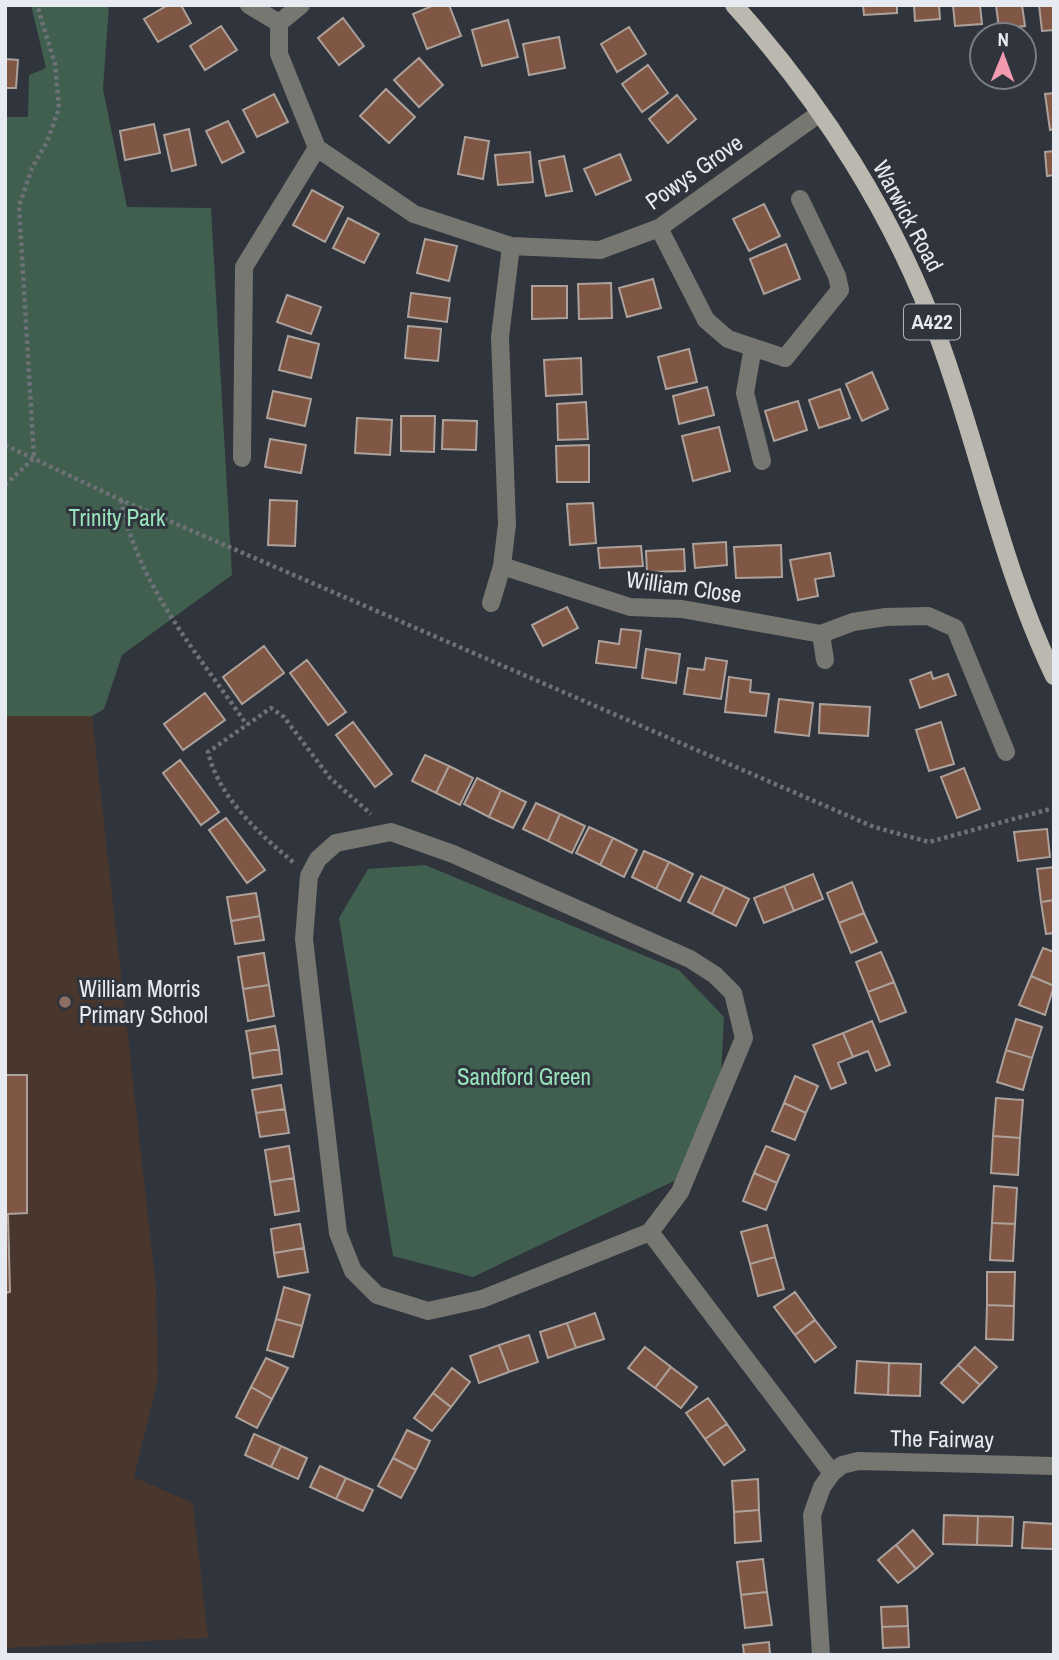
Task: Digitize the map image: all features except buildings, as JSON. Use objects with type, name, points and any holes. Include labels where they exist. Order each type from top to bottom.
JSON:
[{"type":"main road","name":"Warwick Road","points":[[734,5],[820,113],[862,180],[912,272],[939,340],[1007,564],[1030,627],[1054,676]]},
{"type":"street","points":[[249,5],[279,23]]},
{"type":"street","points":[[279,23],[301,5]]},
{"type":"street","points":[[242,458],[244,267],[317,148],[279,54],[279,23]]},
{"type":"street","name":"Powys Grove","points":[[317,148],[414,214],[511,246],[600,250],[659,228],[820,113]]},
{"type":"street","points":[[659,228],[706,320],[727,339],[785,358],[840,290],[838,276],[800,199]]},
{"type":"street","points":[[491,603],[502,566],[507,524],[500,337],[511,246]]},
{"type":"street","points":[[753,347],[745,393],[762,461]]},
{"type":"street","name":"William Close","points":[[502,566],[630,607],[682,609],[821,634]]},
{"type":"street","points":[[825,660],[821,634],[853,622],[886,617],[928,616],[955,628],[1006,752]]},
{"type":"street","points":[[391,832],[453,854],[690,959],[715,975],[733,993],[744,1038],[680,1192],[650,1232],[482,1299],[428,1311],[377,1295],[353,1271],[338,1233],[304,939],[309,876],[318,859],[336,843],[391,832]]},
{"type":"street","points":[[650,1232],[832,1473],[822,1487],[812,1515],[821,1655]]},
{"type":"street","name":"The Fairway","points":[[832,1473],[842,1465],[858,1461],[1054,1466]]},
{"type":"path","points":[[34,458],[19,206],[32,168],[47,142],[59,108],[55,64],[37,5]]},
{"type":"path","points":[[5,445],[121,500],[874,827],[929,842],[1054,808]]},
{"type":"path","points":[[5,485],[34,458]]},
{"type":"path","points":[[121,500],[128,535],[152,587],[247,725]]},
{"type":"path","points":[[309,876],[261,835],[213,773],[208,752],[271,708],[284,717],[330,778],[391,832]]},
{"type":"shaded area","name":"William Morris Primary School","points":[[5,716],[92,716],[156,1287],[158,1379],[134,1477],[193,1503],[208,1638],[5,1648]]},
{"type":"green space","name":"Trinity Park","points":[[31,5],[109,5],[103,89],[127,207],[211,208],[232,575],[122,655],[104,709],[92,716],[5,716],[5,117],[28,117],[29,75],[46,68]]},
{"type":"green space","name":"Sandford Green","points":[[425,865],[679,970],[724,1017],[721,1074],[676,1180],[473,1277],[393,1256],[339,918],[368,869]]},
{"type":"place","name":"William Morris Primary School","points":[[65,1002]]}]
